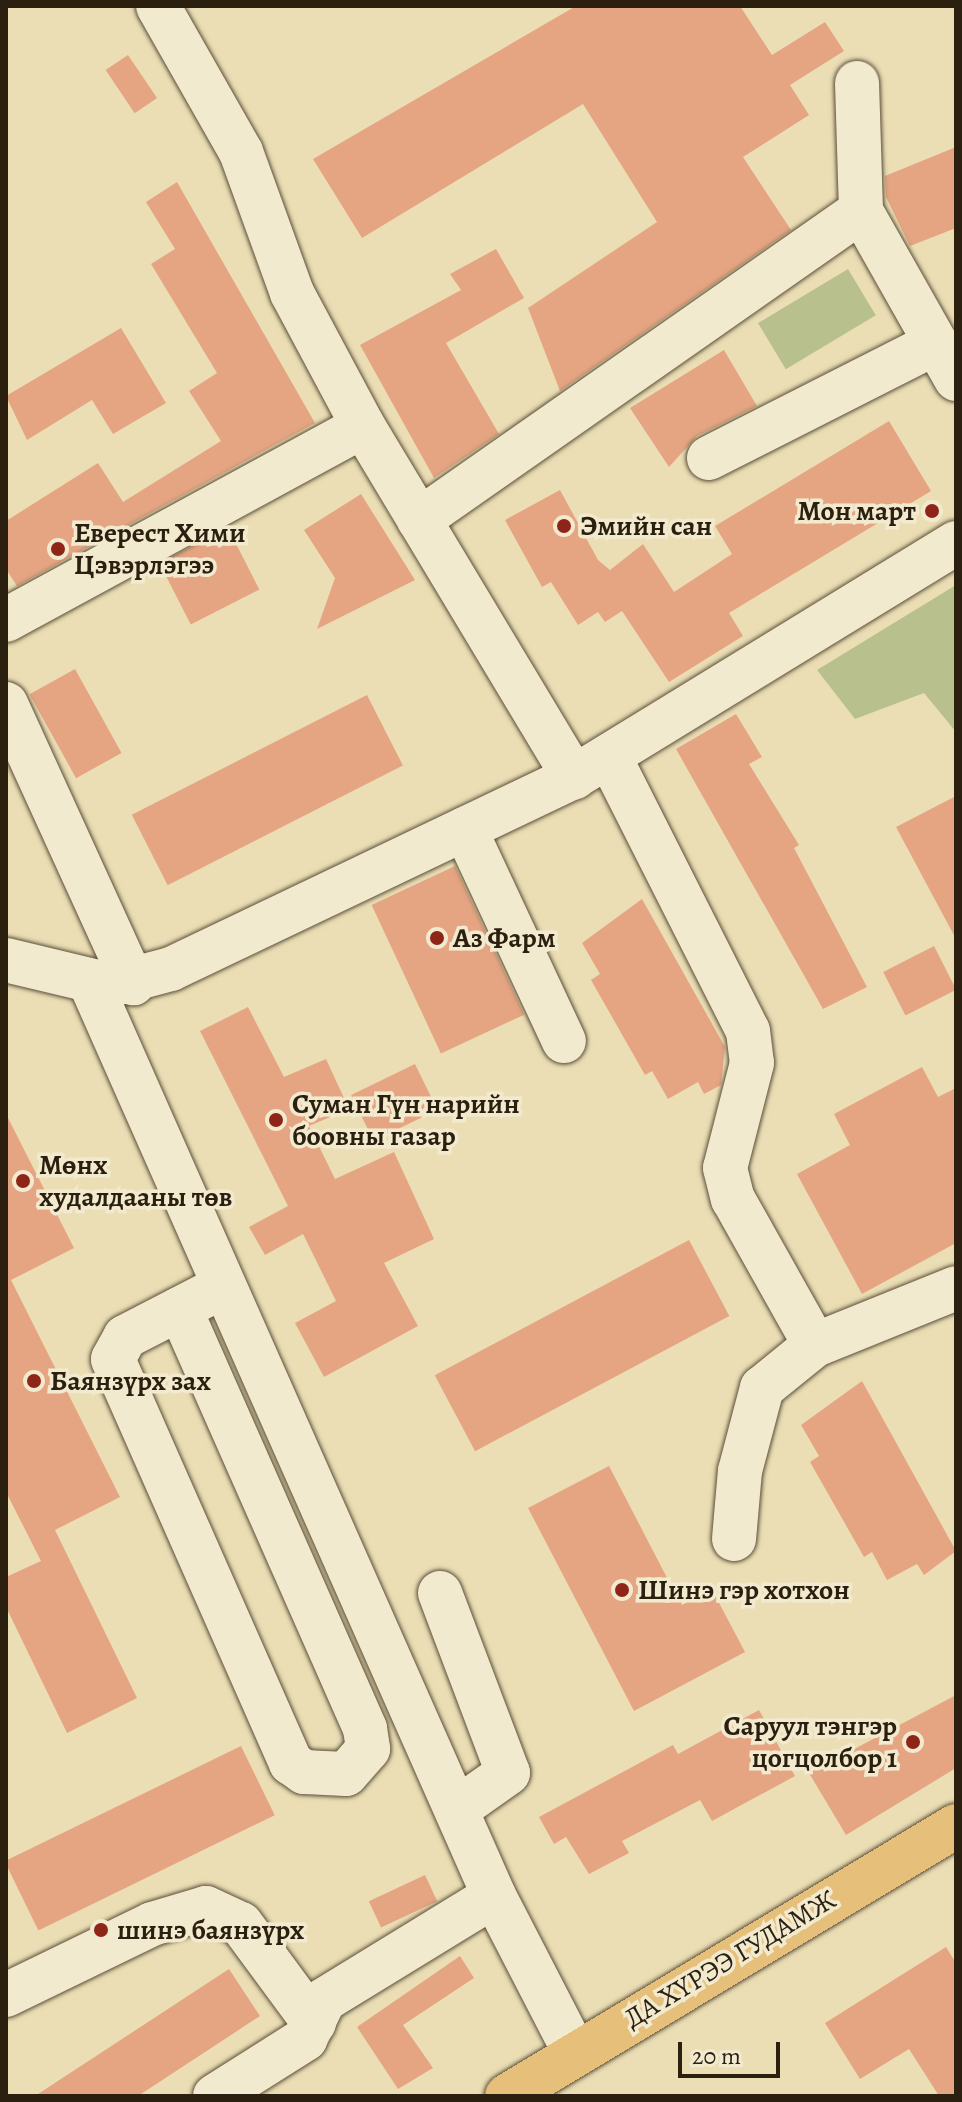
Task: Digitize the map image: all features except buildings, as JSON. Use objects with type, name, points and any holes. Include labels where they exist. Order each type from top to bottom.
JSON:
[{"type":"main road","name":"ДА ХҮРЭЭ ГУДАМЖ","points":[[507,2096],[956,1826]]},
{"type":"street","points":[[158,6],[241,152],[292,293],[363,426],[419,520],[591,766],[748,1031],[752,1063],[725,1168],[733,1199],[815,1345]]},
{"type":"street","points":[[709,458],[946,361],[861,211],[857,83]]},
{"type":"street","points":[[419,520],[861,211]]},
{"type":"street","points":[[6,620],[363,426]]},
{"type":"street","points":[[6,960],[90,982],[133,983],[465,829],[591,766],[956,543]]},
{"type":"street","points":[[6,704],[133,983]]},
{"type":"street","points":[[465,829],[564,1041]]},
{"type":"street","points":[[90,982],[494,1896],[575,2053]]},
{"type":"street","points":[[180,1309],[365,1729],[368,1749],[346,1774],[304,1772],[291,1763],[113,1359],[125,1337],[224,1286]]},
{"type":"street","points":[[734,1539],[740,1471],[762,1388],[815,1345],[956,1288]]},
{"type":"street","points":[[440,1593],[508,1773],[457,1809]]},
{"type":"street","points":[[215,2096],[305,2039],[324,2000],[494,1896]]},
{"type":"street","points":[[6,1995],[152,1924],[206,1908],[241,1924],[314,2023]]},
{"type":"green space","points":[[848,269],[876,315],[786,369],[758,323]]},
{"type":"green space","points":[[956,585],[956,732],[924,693],[855,719],[817,670]]},
{"type":"place","name":"Мон март","points":[[932,511]]},
{"type":"place","name":"Эмийн сан","points":[[564,526]]},
{"type":"place","name":"Еверест Хими Цэвэрлэгээ","points":[[58,549]]},
{"type":"place","name":"Аз Фарм","points":[[437,938]]},
{"type":"place","name":"Суман Гүн нарийн боовны газар","points":[[276,1120]]},
{"type":"place","name":"Мөнх худалдааны төв","points":[[23,1181]]},
{"type":"place","name":"Баянзүрх зах","points":[[34,1381]]},
{"type":"place","name":"Шинэ гэр хотхон","points":[[622,1590]]},
{"type":"place","name":"Саруул тэнгэр цогцолбор 1","points":[[913,1742]]},
{"type":"place","name":"шинэ баянзүрх","points":[[101,1930]]}]
